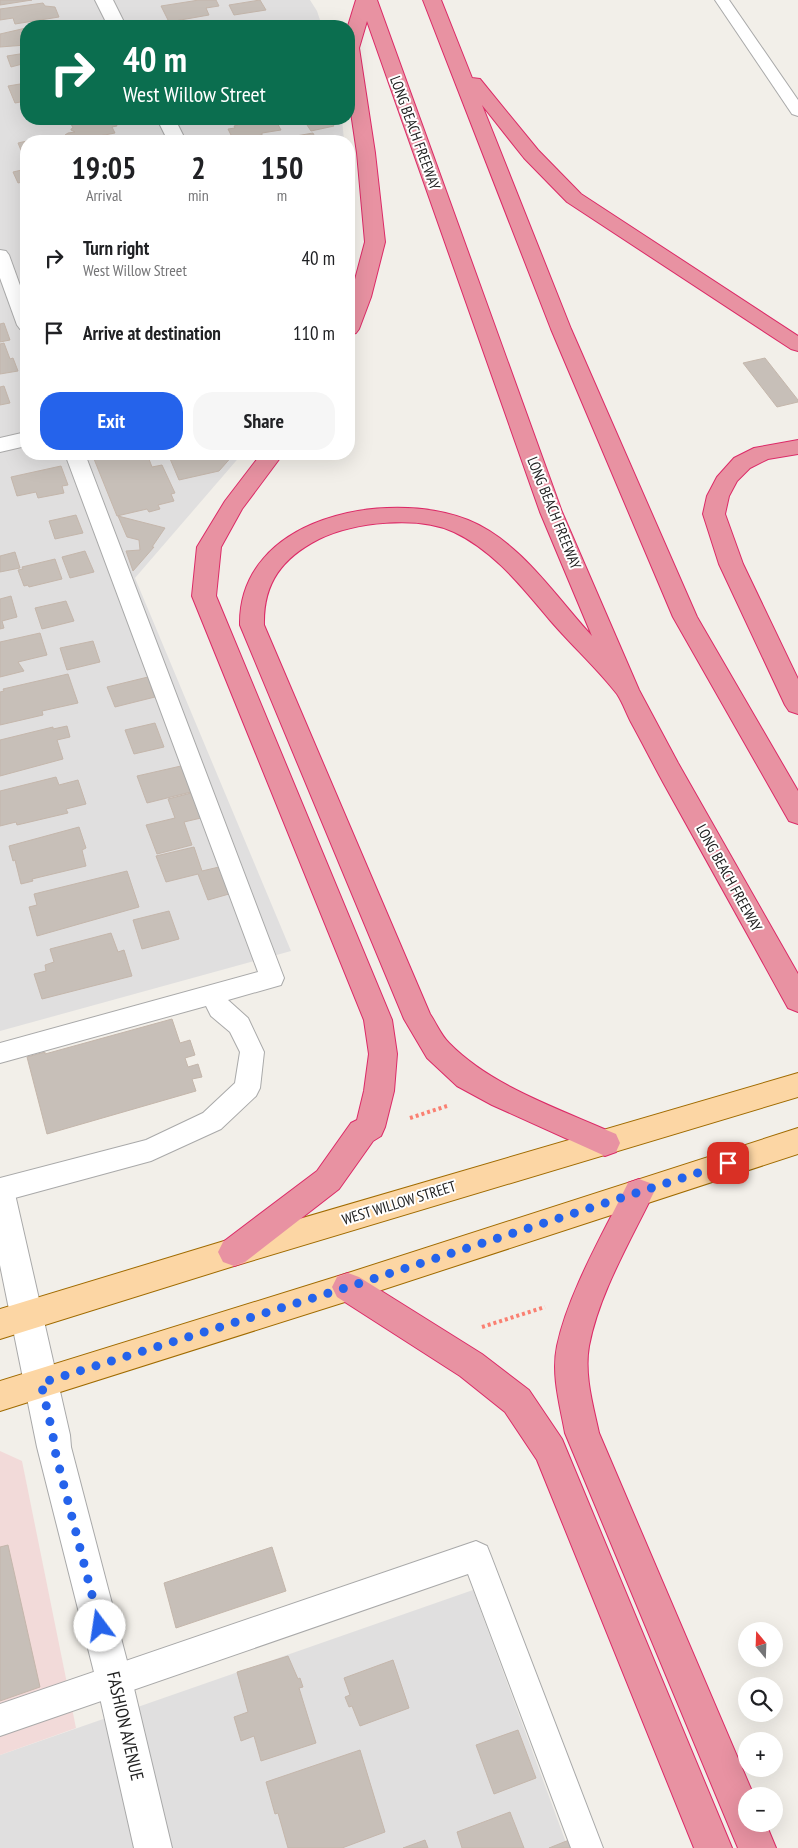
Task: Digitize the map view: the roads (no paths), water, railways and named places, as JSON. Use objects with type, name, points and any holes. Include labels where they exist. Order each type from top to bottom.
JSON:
[{"type":"highway","points":[[355,33],[366,0]]},
{"type":"highway","name":"LONG BEACH FREEWAY","points":[[366,0],[551,512],[628,690],[666,764],[798,1000]]},
{"type":"highway","points":[[432,0],[561,329],[684,617],[798,814]]},
{"type":"highway","points":[[456,61],[531,154],[574,198],[798,345]]},
{"type":"highway","points":[[355,80],[366,152],[375,242],[355,313]]},
{"type":"highway","points":[[798,447],[762,454],[742,463],[728,477],[718,496],[714,514],[731,564],[798,705]]},
{"type":"highway","points":[[234,1252],[328,1180],[362,1132],[370,1127],[379,1091],[383,1054],[378,1020],[204,596],[209,547],[232,506],[267,460]]},
{"type":"highway","points":[[605,1142],[502,1096],[467,1077],[437,1050],[415,1012],[252,625],[250,612],[255,588],[273,560],[291,544],[331,525],[380,516],[402,515],[439,518],[477,534],[498,547],[524,573],[628,690]]},
{"type":"highway","points":[[639,1192],[590,1293],[573,1347],[572,1382],[582,1433],[738,1802]]},
{"type":"highway","points":[[348,1287],[472,1365],[517,1401],[550,1450],[713,1848]]},
{"type":"highway","points":[[751,1832],[758,1848]]},
{"type":"main road","name":"WEST WILLOW STREET","points":[[13,1320],[234,1252],[798,1085]]},
{"type":"main road","points":[[0,1396],[348,1287],[798,1141]]},
{"type":"street","points":[[104,0],[115,20]]},
{"type":"street","points":[[0,445],[20,440]]},
{"type":"street","name":"FASHION AVENUE","points":[[0,1194],[13,1320],[41,1383],[54,1447],[114,1680],[153,1848]]},
{"type":"lane","points":[[722,0],[798,112]]},
{"type":"lane","points":[[0,255],[20,309]]},
{"type":"lane","points":[[0,1054],[272,978],[77,460]]},
{"type":"lane","points":[[0,1190],[151,1150],[212,1122],[247,1088],[252,1052],[239,1025],[220,1009],[213,995]]},
{"type":"lane","points":[[0,1720],[476,1556],[587,1848]]}]
